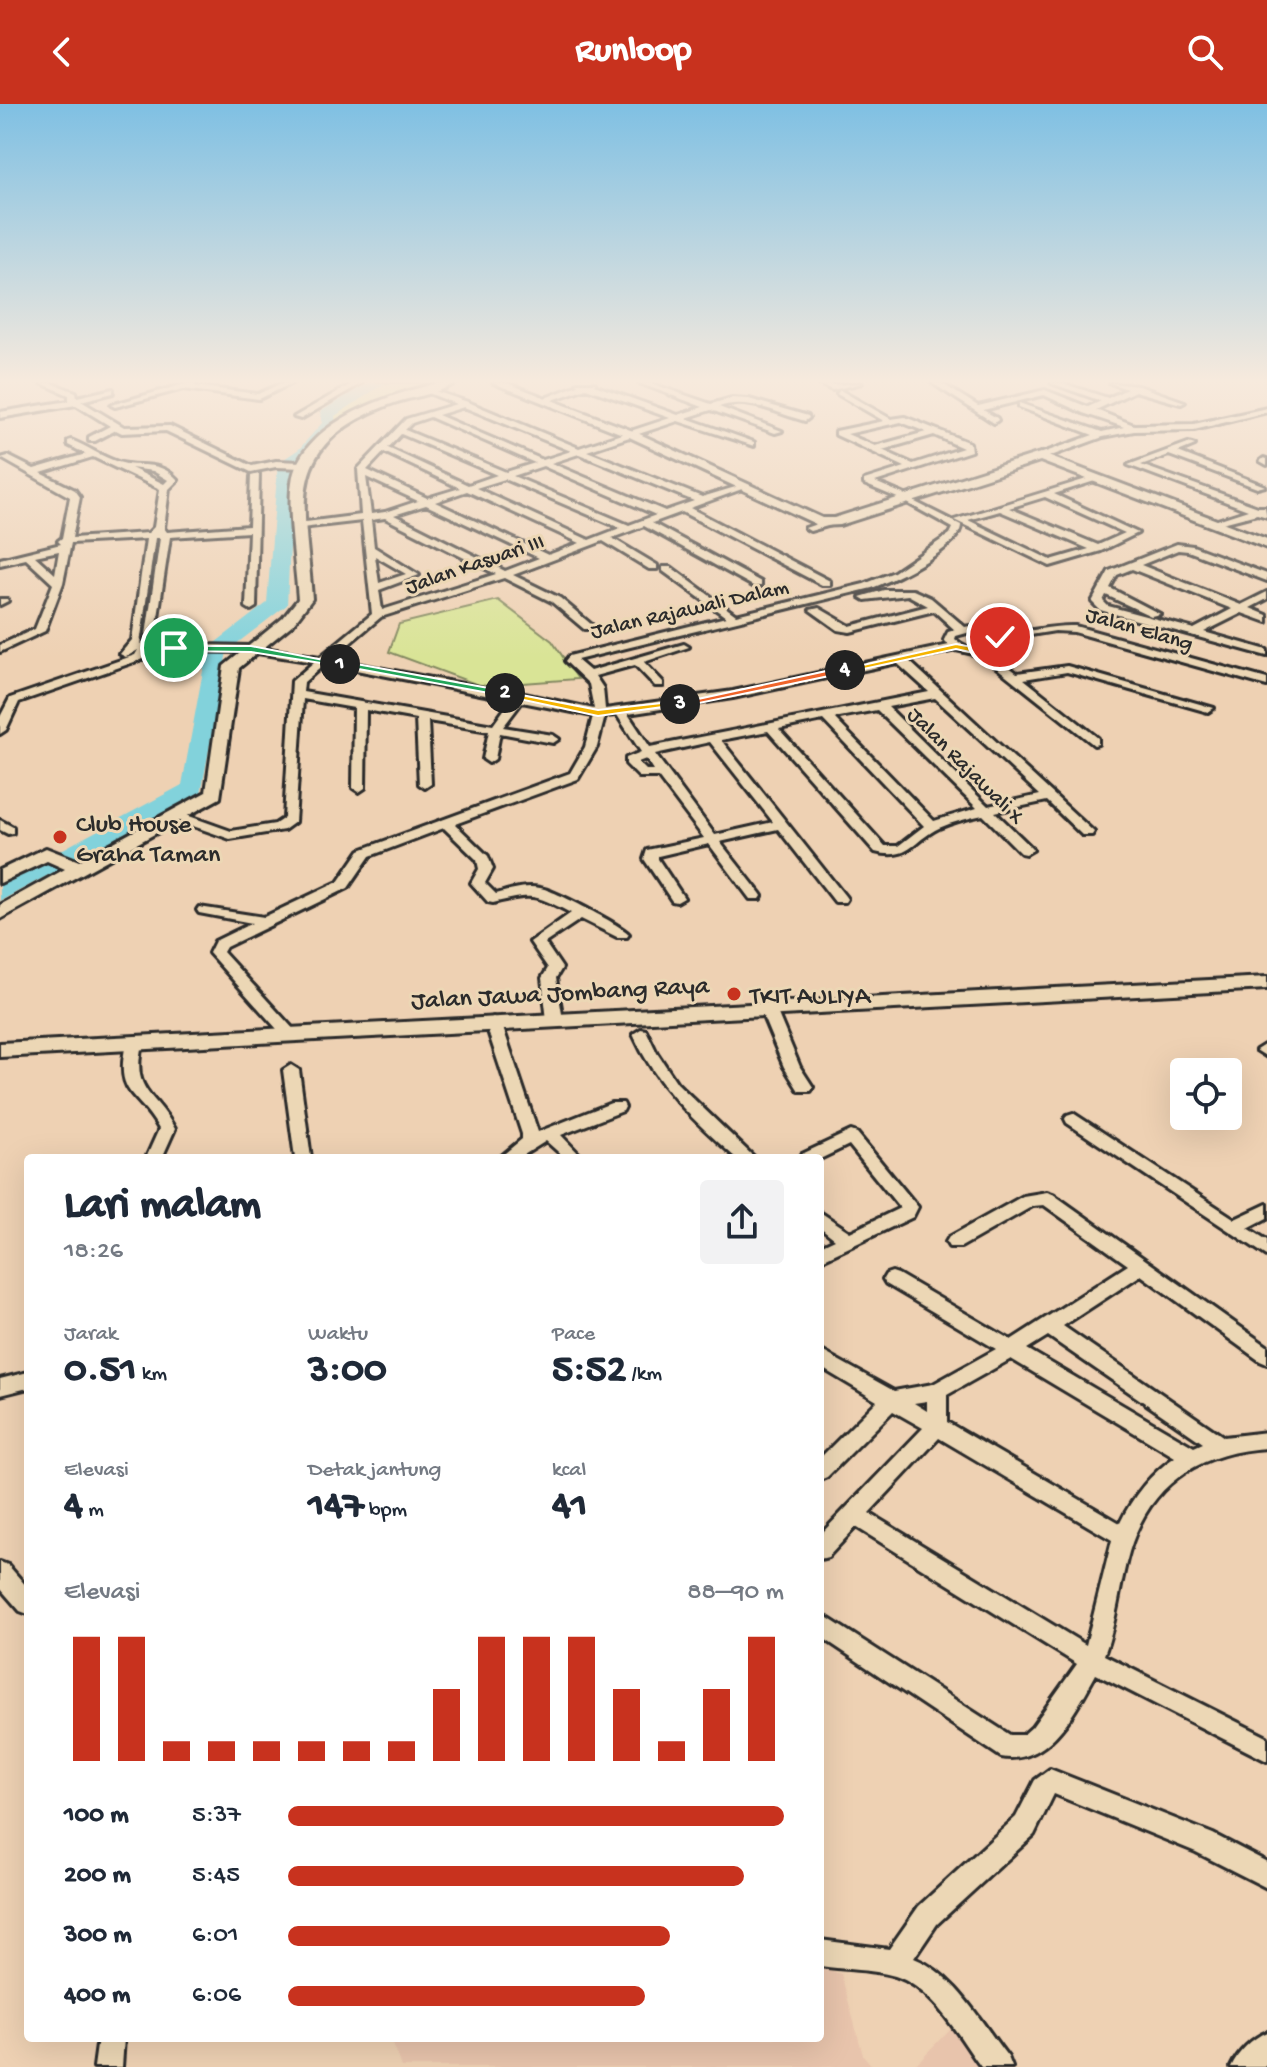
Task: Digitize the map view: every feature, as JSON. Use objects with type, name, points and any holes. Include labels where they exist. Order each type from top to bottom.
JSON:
[{"type":"main road","points":[[0,913],[76,867],[178,816],[214,794],[232,666],[288,621],[305,599],[296,475]]},
{"type":"main road","points":[[714,475],[811,524],[828,523],[984,475]]},
{"type":"main road","points":[[1075,475],[1267,547]]},
{"type":"main road","points":[[1088,480],[1221,524],[1267,547]]},
{"type":"main road","points":[[0,877],[51,854],[76,867]]},
{"type":"main road","name":"Jalan Jawa Jombang Raya","points":[[0,1050],[493,1022],[555,1020],[638,1026],[767,1007],[1267,983]]},
{"type":"street","points":[[0,649],[40,631],[58,583],[74,495],[38,475]]},
{"type":"street","points":[[0,730],[14,700],[139,657],[165,488],[137,475]]},
{"type":"street","points":[[361,475],[377,615]]},
{"type":"street","points":[[368,475],[547,558]]},
{"type":"street","points":[[436,475],[588,543]]},
{"type":"street","points":[[301,525],[386,515],[504,475],[628,528]]},
{"type":"street","points":[[571,475],[665,515]]},
{"type":"street","points":[[638,475],[703,501]]},
{"type":"street","points":[[884,475],[867,480],[905,500]]},
{"type":"street","points":[[1158,475],[1264,510]]},
{"type":"street","points":[[1236,475],[1264,484]]},
{"type":"street","points":[[251,607],[256,476]]},
{"type":"street","points":[[1046,494],[1133,533],[1098,549],[1050,563],[959,520],[1088,480]]},
{"type":"street","points":[[1225,499],[1264,484]]},
{"type":"street","name":"Jalan Kasuari III","points":[[296,694],[298,681],[377,615],[505,574],[739,487]]},
{"type":"street","name":"Jalan Rajawali Dalam","points":[[290,1034],[216,953],[220,944],[343,885],[353,877],[357,860],[365,853],[574,776],[583,767],[598,713],[599,693],[588,675],[571,661],[573,658],[884,580],[934,553],[954,536],[958,527],[905,500]]},
{"type":"street","points":[[682,508],[826,583]]},
{"type":"street","points":[[1001,508],[1098,549]]},
{"type":"street","points":[[1221,524],[1264,510]]},
{"type":"street","points":[[386,515],[556,600],[588,627]]},
{"type":"street","points":[[644,522],[757,584]]},
{"type":"street","points":[[811,524],[824,539]]},
{"type":"street","points":[[0,562],[63,544],[158,533],[254,529]]},
{"type":"street","points":[[604,537],[653,567]]},
{"type":"street","points":[[1267,578],[1183,546],[1113,573],[1103,589],[1098,606],[1267,653]]},
{"type":"street","points":[[369,548],[414,575],[374,588]]},
{"type":"street","points":[[28,555],[58,583]]},
{"type":"street","points":[[1131,565],[1267,619]]},
{"type":"street","points":[[667,569],[735,619]]},
{"type":"street","points":[[935,608],[850,629],[815,612],[901,588],[916,593],[935,608],[961,629]]},
{"type":"street","points":[[1103,589],[1192,632]]},
{"type":"street","points":[[1192,632],[1267,595]]},
{"type":"street","points":[[956,647],[949,640],[952,634],[961,629],[975,628],[1000,637],[1003,644],[984,652]]},
{"type":"street","name":"Jalan Elang","points":[[1000,637],[1055,628],[1075,629],[1267,683]]},
{"type":"street","points":[[0,700],[9,693],[123,656],[142,644],[251,649],[520,696],[598,713],[722,696],[956,647],[984,652],[1094,741]]},
{"type":"street","points":[[588,675],[684,647]]},
{"type":"street","points":[[899,658],[1087,832]]},
{"type":"street","points":[[636,660],[659,684]]},
{"type":"street","points":[[1014,677],[1064,669],[1109,680],[1136,699],[1160,695],[1208,708]]},
{"type":"street","points":[[178,816],[230,835],[279,827],[290,819],[296,694],[553,739]]},
{"type":"street","points":[[661,773],[643,774],[630,761],[649,752],[713,738],[938,694]]},
{"type":"street","points":[[489,759],[495,730],[520,696]]},
{"type":"street","points":[[359,788],[360,705]]},
{"type":"street","name":"Jalan Rajawali X","points":[[880,706],[1026,850]]},
{"type":"street","points":[[621,712],[661,773],[755,896]]},
{"type":"street","points":[[422,715],[425,784]]},
{"type":"street","points":[[825,716],[932,826]]},
{"type":"street","points":[[771,727],[880,849],[898,852],[932,826],[1049,797]]},
{"type":"street","points":[[713,738],[840,899]]},
{"type":"street","points":[[447,824],[483,859],[486,869],[478,883],[493,899],[525,891],[540,892],[622,934]]},
{"type":"street","points":[[677,898],[650,855],[779,825]]},
{"type":"street","points":[[204,910],[267,922]]},
{"type":"street","points":[[555,1020],[549,978],[555,968],[537,942],[582,912]]},
{"type":"street","points":[[767,1007],[788,1059],[805,1087]]},
{"type":"street","points":[[493,1022],[530,1141]]},
{"type":"street","points":[[638,1026],[649,1056],[670,1086],[743,1154]]},
{"type":"street","points":[[134,1044],[127,1072],[167,1129],[156,1154]]},
{"type":"street","points":[[291,1070],[302,1154]]},
{"type":"street","points":[[512,1154],[530,1141],[617,1107]]},
{"type":"street","points":[[1073,1119],[1267,1249]]},
{"type":"street","points":[[549,1134],[571,1154]]},
{"type":"street","points":[[816,1154],[851,1137],[907,1201],[907,1212],[824,1252]]},
{"type":"street","points":[[955,1242],[1029,1200],[1047,1198],[1267,1356]]},
{"type":"street","points":[[1234,1227],[1267,1210]]},
{"type":"street","points":[[824,1221],[848,1240]]},
{"type":"street","points":[[824,1467],[891,1400],[937,1391],[1011,1350],[1141,1266]]},
{"type":"street","points":[[892,1279],[1190,1455]]},
{"type":"street","points":[[1047,1325],[1222,1446]]},
{"type":"street","points":[[824,1360],[1124,1536]]},
{"type":"street","points":[[0,1387],[24,1381]]},
{"type":"street","points":[[824,1546],[937,1426],[937,1391]]},
{"type":"street","points":[[824,1626],[1001,1745],[1018,1750],[1032,1745],[1060,1710],[1091,1660],[1108,1607],[1124,1536],[1156,1482],[1190,1455],[1222,1446],[1267,1440]]},
{"type":"street","points":[[853,1514],[1091,1660],[1267,1749]]},
{"type":"street","points":[[0,1572],[24,1599]]},
{"type":"street","points":[[895,1963],[928,1915],[1025,1826],[1043,1788],[1050,1781],[1204,1843],[1267,1875]]},
{"type":"street","points":[[824,1954],[895,1963],[933,1984],[998,2067]]},
{"type":"street","points":[[108,2067],[111,2042]]},
{"type":"street","points":[[1245,2067],[1267,2045]]},
{"type":"shaded area","points":[[824,1968],[841,1974],[863,2055],[873,2067],[401,2067],[392,2042],[824,2042]]},
{"type":"shaded area","points":[[955,2024],[985,2067],[913,2067]]},
{"type":"green space","points":[[498,600],[552,641],[578,679],[481,686],[389,652],[399,624]]},
{"type":"waterway","points":[[0,893],[193,788],[217,649],[277,605],[285,475]]},
{"type":"place","name":"Club House Graha Taman","points":[[60,837]]},
{"type":"place","name":"TKIT AULIYA","points":[[734,994]]},
{"type":"route","points":[[174,648],[251,649],[299,656],[598,713],[669,706],[956,647],[984,652],[1003,644],[1000,637]]}]
